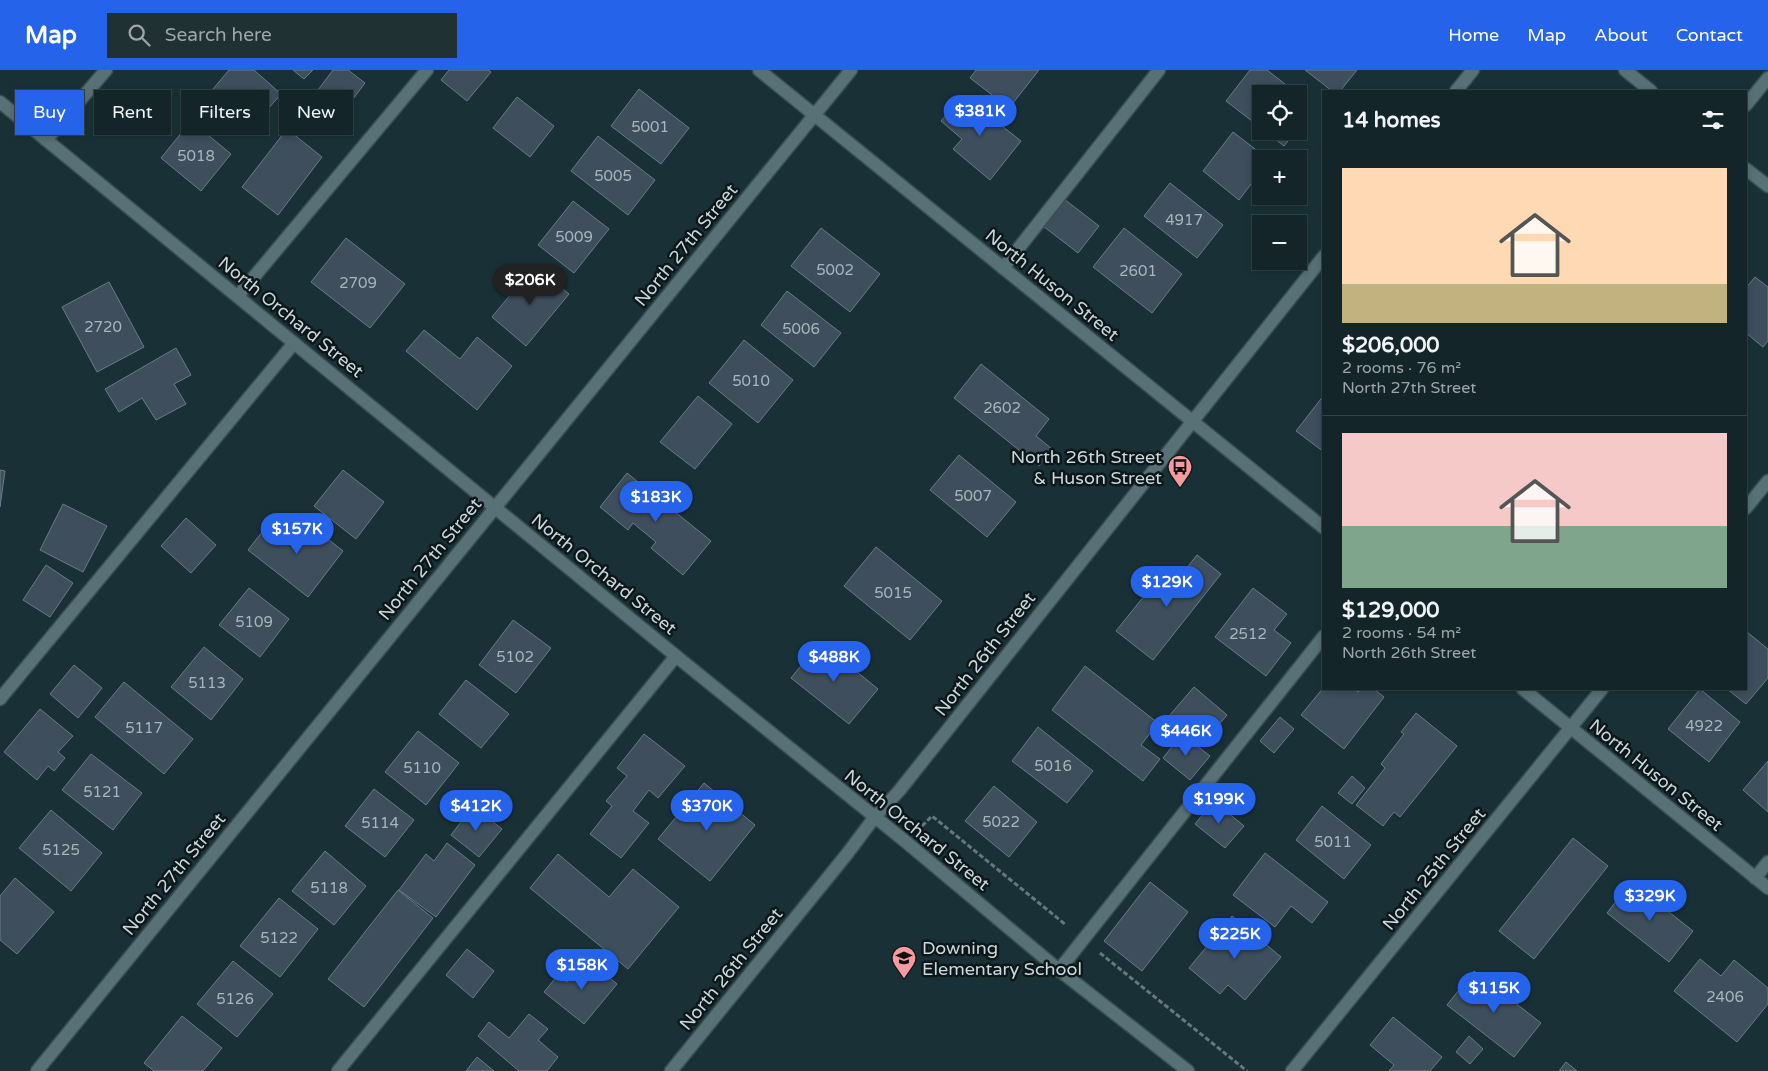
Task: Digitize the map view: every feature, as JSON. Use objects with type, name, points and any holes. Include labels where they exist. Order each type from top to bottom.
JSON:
[{"type":"street","points":[[46,140],[106,70]]},
{"type":"street","points":[[238,296],[427,70]]},
{"type":"street","name":"North Huson Street","points":[[759,70],[1322,526]]},
{"type":"street","name":"North 27th Street","points":[[37,1071],[851,70]]},
{"type":"street","points":[[1003,268],[1159,70]]},
{"type":"street","points":[[1457,90],[1473,70]]},
{"type":"street","points":[[1625,70],[1650,90]]},
{"type":"street","points":[[1747,104],[1768,78]]},
{"type":"street","name":"North Orchard Street","points":[[0,102],[874,818],[906,842],[1059,970],[1188,1071]]},
{"type":"street","points":[[1747,170],[1768,186]]},
{"type":"street","name":"North 26th Street","points":[[671,1071],[841,862],[874,818],[899,791],[1322,258]]},
{"type":"street","points":[[0,699],[294,343]]},
{"type":"street","points":[[1747,507],[1768,481]]},
{"type":"street","points":[[1059,970],[1322,639]]},
{"type":"street","points":[[338,1071],[676,656]]},
{"type":"street","name":"North Huson Street","points":[[1524,690],[1768,888]]},
{"type":"street","name":"North 25th Street","points":[[1292,1071],[1601,690]]},
{"type":"street","points":[[1755,878],[1768,862]]},
{"type":"building","points":[[229,70],[254,70],[279,92],[279,96],[269,108],[269,90],[212,90]]},
{"type":"building","points":[[293,70],[313,70],[304,79]]},
{"type":"building","points":[[333,70],[348,70],[365,83],[353,99],[353,90],[318,90]]},
{"type":"building","points":[[449,70],[488,70],[491,72],[467,101],[441,80]]},
{"type":"building","points":[[976,70],[1039,70],[1009,108],[970,78]]},
{"type":"building","points":[[1250,70],[1267,70],[1286,85],[1252,85],[1252,121],[1226,101]]},
{"type":"building","points":[[1305,70],[1357,70],[1341,90],[1331,90]]},
{"type":"building","points":[[639,89],[689,128],[661,164],[611,126]]},
{"type":"building","points":[[963,95],[1021,141],[990,180],[953,149],[962,139],[941,121]]},
{"type":"building","points":[[517,97],[554,126],[530,157],[493,128]]},
{"type":"building","points":[[1233,132],[1256,150],[1252,150],[1252,183],[1239,200],[1203,171]]},
{"type":"building","points":[[181,133],[181,135],[208,135],[231,154],[201,191],[161,158]]},
{"type":"building","points":[[282,135],[294,135],[322,157],[278,215],[242,187]]},
{"type":"building","points":[[598,136],[655,180],[628,215],[571,171]]},
{"type":"building","points":[[1276,140],[1289,140],[1284,146]]},
{"type":"building","points":[[1170,183],[1223,225],[1197,258],[1144,216]]},
{"type":"building","points":[[1064,199],[1099,226],[1078,253],[1043,226]]},
{"type":"building","points":[[573,201],[609,229],[574,273],[538,245]]},
{"type":"building","points":[[821,228],[880,274],[850,312],[791,266]]},
{"type":"building","points":[[1124,228],[1182,274],[1152,313],[1093,267]]},
{"type":"building","points":[[346,238],[405,284],[370,328],[311,282]]},
{"type":"building","points":[[534,266],[569,294],[526,346],[492,317]]},
{"type":"building","points":[[1755,277],[1768,287],[1768,341],[1763,347],[1747,334],[1747,287]]},
{"type":"building","points":[[109,282],[144,347],[97,372],[62,307]]},
{"type":"building","points":[[787,291],[841,333],[814,367],[761,325]]},
{"type":"building","points":[[424,330],[460,359],[477,337],[512,366],[477,410],[406,351]]},
{"type":"building","points":[[744,340],[793,380],[758,423],[709,383]]},
{"type":"building","points":[[176,348],[191,375],[174,384],[186,404],[156,420],[142,398],[119,412],[105,389]]},
{"type":"building","points":[[981,364],[1049,419],[1036,436],[1052,449],[1039,466],[954,398]]},
{"type":"building","points":[[698,396],[732,424],[695,469],[660,442]]},
{"type":"building","points":[[1322,398],[1322,450],[1296,431]]},
{"type":"building","points":[[959,455],[1016,502],[987,537],[930,490]]},
{"type":"building","points":[[0,470],[5,471],[0,507]]},
{"type":"building","points":[[343,470],[384,502],[356,539],[314,506]]},
{"type":"building","points":[[627,473],[711,541],[683,575],[651,548],[656,542],[633,523],[628,530],[600,507]]},
{"type":"building","points":[[63,504],[107,526],[83,572],[40,550]]},
{"type":"building","points":[[186,518],[216,545],[191,573],[161,546]]},
{"type":"building","points":[[284,520],[301,534],[309,524],[343,551],[308,597],[248,550],[266,527],[274,533]]},
{"type":"building","points":[[876,547],[942,601],[910,640],[844,586]]},
{"type":"building","points":[[1197,555],[1221,574],[1153,660],[1116,631],[1161,575],[1173,585]]},
{"type":"building","points":[[46,565],[73,583],[50,617],[23,600]]},
{"type":"building","points":[[249,588],[289,619],[260,657],[219,625]]},
{"type":"building","points":[[1253,588],[1287,614],[1274,630],[1291,643],[1266,676],[1215,637]]},
{"type":"building","points":[[513,620],[551,648],[516,693],[479,665]]},
{"type":"building","points":[[1747,632],[1768,649],[1768,678],[1746,704],[1728,690],[1747,690]]},
{"type":"building","points":[[820,642],[878,689],[849,724],[791,678]]},
{"type":"building","points":[[204,647],[243,679],[211,720],[171,687]]},
{"type":"building","points":[[74,665],[102,688],[78,718],[50,694]]},
{"type":"building","points":[[1085,666],[1158,723],[1141,745],[1160,759],[1143,781],[1052,710]]},
{"type":"building","points":[[466,680],[509,714],[481,748],[439,714]]},
{"type":"building","points":[[124,682],[193,739],[164,774],[95,717]]},
{"type":"building","points":[[1194,687],[1227,715],[1202,744],[1169,716]]},
{"type":"building","points":[[1322,689],[1355,690],[1358,692],[1360,690],[1375,690],[1384,697],[1344,749],[1301,715]]},
{"type":"building","points":[[1699,690],[1740,722],[1709,762],[1668,729]]},
{"type":"building","points":[[40,709],[73,736],[58,752],[65,758],[54,771],[48,766],[37,780],[4,752]]},
{"type":"building","points":[[1416,713],[1457,746],[1400,817],[1394,812],[1383,826],[1356,805],[1385,768],[1381,764],[1404,734],[1401,732]]},
{"type":"building","points":[[1280,717],[1294,729],[1274,753],[1260,741]]},
{"type":"building","points":[[1038,727],[1093,771],[1067,803],[1012,761]]},
{"type":"building","points":[[418,731],[459,763],[426,805],[385,772]]},
{"type":"building","points":[[644,734],[685,766],[658,798],[649,790],[633,811],[649,823],[621,858],[590,834],[612,806],[606,801],[627,776],[617,768]]},
{"type":"building","points":[[1182,734],[1210,756],[1190,780],[1163,758]]},
{"type":"building","points":[[91,754],[142,793],[113,830],[62,790]]},
{"type":"building","points":[[1768,761],[1768,812],[1743,790]]},
{"type":"building","points":[[1352,776],[1365,788],[1352,804],[1338,793]]},
{"type":"building","points":[[704,783],[755,825],[710,881],[658,839]]},
{"type":"building","points":[[994,786],[1037,822],[1009,857],[965,821]]},
{"type":"building","points":[[374,789],[414,820],[385,857],[345,826]]},
{"type":"building","points":[[1214,801],[1244,826],[1225,848],[1195,824]]},
{"type":"building","points":[[473,806],[502,829],[479,857],[451,835]]},
{"type":"building","points":[[1322,806],[1371,845],[1344,879],[1296,840]]},
{"type":"building","points":[[51,810],[102,853],[71,891],[19,848]]},
{"type":"building","points":[[1573,838],[1608,866],[1534,959],[1499,931]]},
{"type":"building","points":[[447,843],[475,865],[436,917],[399,890],[426,854],[434,861]]},
{"type":"building","points":[[325,851],[366,886],[334,925],[292,891]]},
{"type":"building","points":[[1265,853],[1328,902],[1312,923],[1291,906],[1275,927],[1233,895]]},
{"type":"building","points":[[558,854],[609,897],[633,869],[679,907],[628,969],[530,888]]},
{"type":"building","points":[[15,878],[54,912],[17,954],[0,940],[0,896]]},
{"type":"building","points":[[1150,882],[1188,912],[1142,971],[1104,941]]},
{"type":"building","points":[[1631,882],[1693,931],[1669,962],[1607,913]]},
{"type":"building","points":[[398,890],[433,918],[364,1007],[328,979]]},
{"type":"building","points":[[279,898],[318,929],[280,977],[240,946]]},
{"type":"building","points":[[1232,916],[1281,957],[1245,1000],[1228,985],[1220,994],[1189,968]]},
{"type":"building","points":[[467,949],[494,971],[473,998],[446,975]]},
{"type":"building","points":[[586,958],[617,984],[584,1024],[544,992],[558,975],[567,982]]},
{"type":"building","points":[[1700,959],[1721,976],[1734,960],[1768,988],[1768,1004],[1737,1042],[1674,991]]},
{"type":"building","points":[[233,961],[273,994],[237,1037],[197,1004]]},
{"type":"building","points":[[1474,971],[1541,1023],[1514,1057],[1447,1005]]},
{"type":"building","points":[[529,1014],[548,1029],[538,1040],[558,1057],[547,1071],[519,1071],[478,1036],[489,1022],[509,1038]]},
{"type":"building","points":[[182,1016],[222,1048],[203,1071],[154,1071],[144,1063]]},
{"type":"building","points":[[1393,1017],[1442,1057],[1430,1071],[1389,1071],[1394,1065],[1370,1045]]},
{"type":"building","points":[[1469,1036],[1483,1049],[1470,1064],[1456,1052]]},
{"type":"building","points":[[477,1057],[494,1071],[466,1071]]},
{"type":"building","points":[[1566,1062],[1577,1071],[1559,1071]]},
{"type":"place","name":"North 26th Street & Huson Street","points":[[1180,488]]},
{"type":"place","name":"Downing Elementary School","points":[[904,979]]}]
